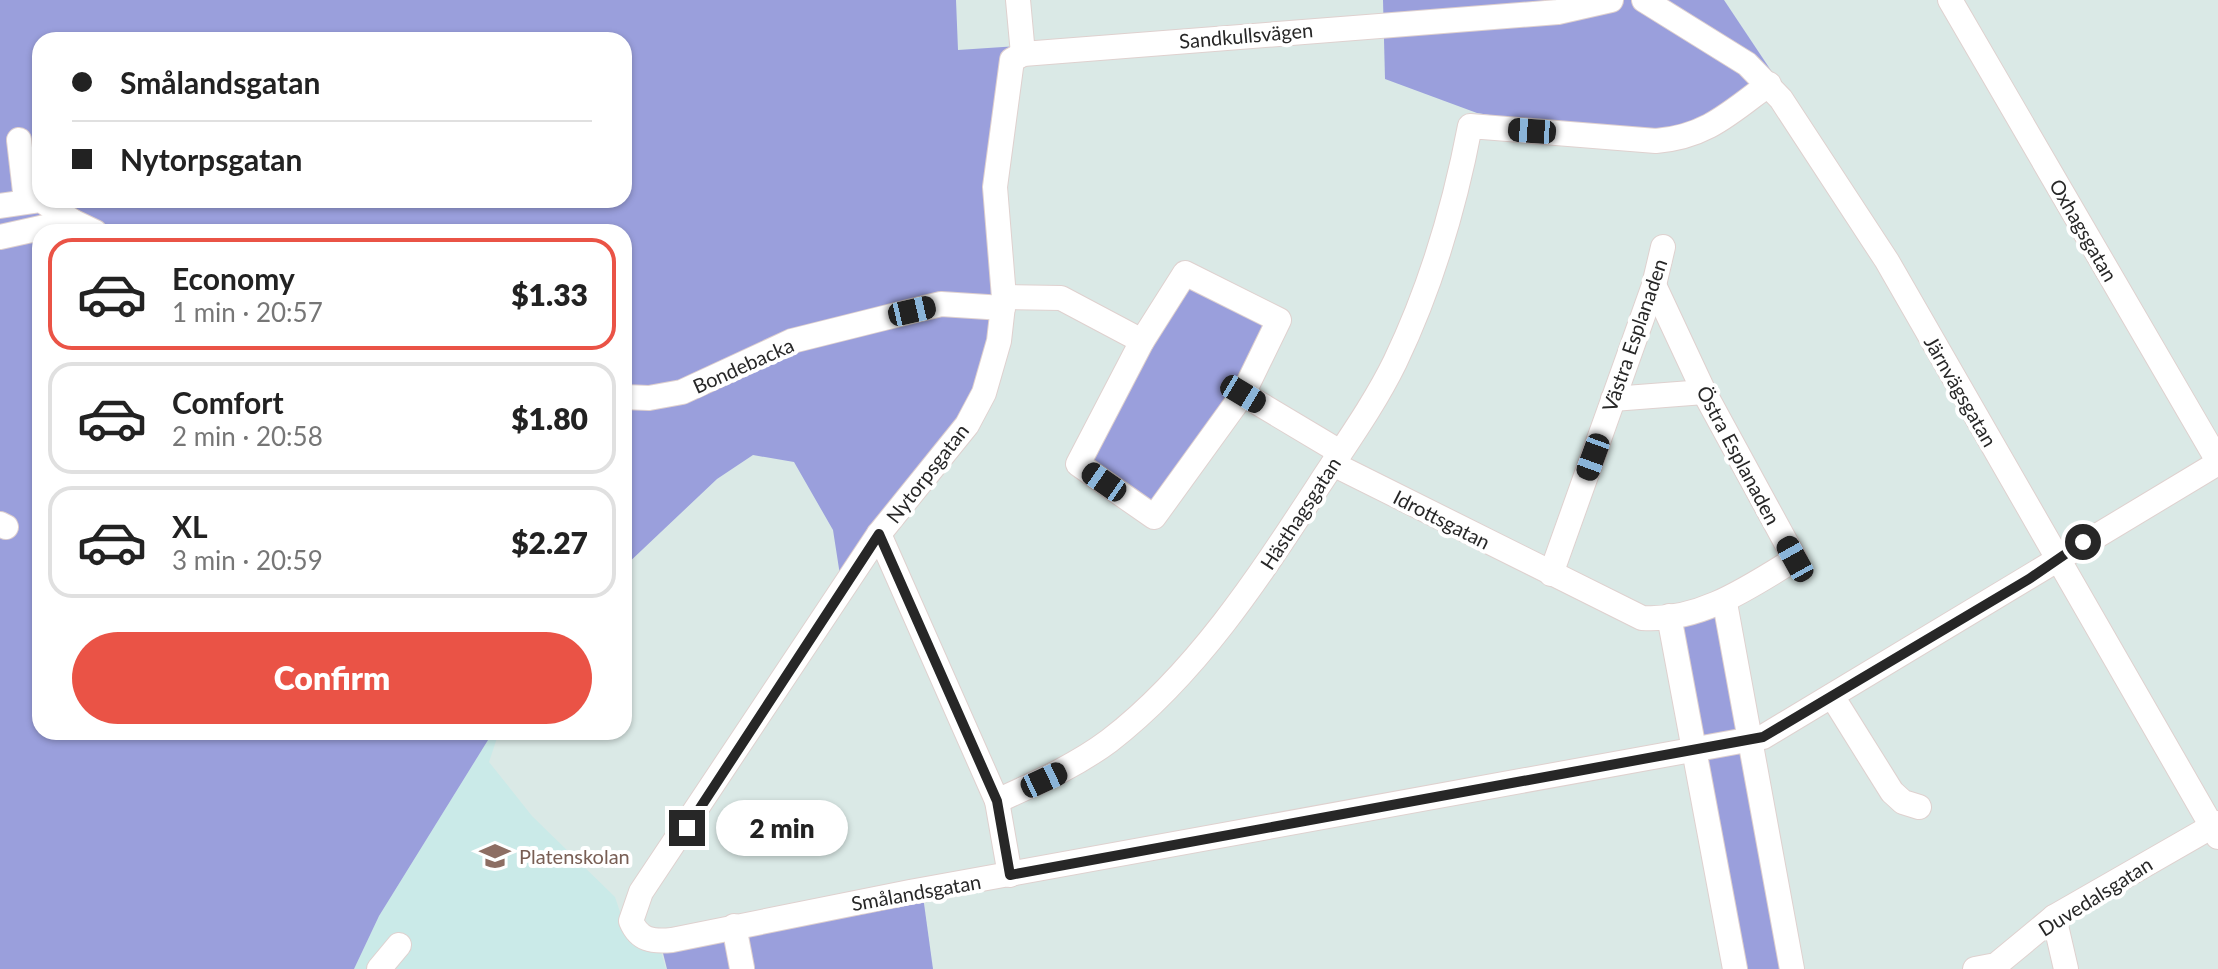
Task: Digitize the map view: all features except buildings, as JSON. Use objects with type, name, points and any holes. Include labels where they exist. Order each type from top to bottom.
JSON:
[{"type":"street","points":[[1018,0],[1023,54]]},
{"type":"street","name":"Sandkullsvägen","points":[[1023,54],[1469,9],[1575,10],[1611,0]]},
{"type":"street","name":"Järnvägsgatan","points":[[1644,0],[1718,44],[1769,84],[1887,261],[2056,558],[2216,829]]},
{"type":"street","name":"Oxhagsgatan","points":[[1950,0],[2218,462]]},
{"type":"street","name":"Nytorpsgatan","points":[[636,933],[631,921],[641,892],[687,828],[879,534],[967,425],[994,365],[1004,303],[995,187],[1008,70],[1012,60],[1023,54]]},
{"type":"street","name":"Hästhagsgatan","points":[[997,801],[1067,769],[1108,741],[1171,684],[1248,591],[1376,397],[1414,316],[1450,207],[1470,126],[1656,141],[1681,139],[1698,135],[1769,84]]},
{"type":"street","points":[[19,140],[26,200]]},
{"type":"street","points":[[0,206],[32,200]]},
{"type":"street","points":[[53,208],[78,224]]},
{"type":"street","points":[[58,224],[72,221]]},
{"type":"street","points":[[0,237],[32,230]]},
{"type":"street","name":"Västra Esplanaden","points":[[1551,574],[1654,285],[1663,247]]},
{"type":"street","points":[[1185,273],[1279,320],[1243,394],[1154,517],[1078,464],[1142,341],[1185,273]]},
{"type":"street","name":"Östra Esplanaden","points":[[1654,285],[1704,392],[1795,559],[1725,603]]},
{"type":"street","points":[[1004,303],[1061,298],[1142,341]]},
{"type":"street","name":"Bondebacka","points":[[632,397],[649,398],[682,392],[792,341],[941,304],[1004,303]]},
{"type":"street","points":[[1613,399],[1704,392]]},
{"type":"street","name":"Idrottsgatan","points":[[1243,394],[1336,458],[1551,574]]},
{"type":"street","name":"Smålandsgatan","points":[[636,933],[653,941],[1763,737],[2218,462]]},
{"type":"street","points":[[879,534],[997,801],[1010,875]]},
{"type":"street","points":[[1551,574],[1642,618],[1669,616],[1725,603],[1792,969]]},
{"type":"street","points":[[1669,616],[1735,969]]},
{"type":"street","points":[[1832,696],[1892,792],[1903,802],[1919,807]]},
{"type":"street","name":"Duvedalsgatan","points":[[1994,968],[2054,917],[2216,829]]},
{"type":"street","points":[[2054,917],[2066,969]]},
{"type":"street","points":[[734,926],[742,968]]},
{"type":"street","points":[[379,969],[399,945]]},
{"type":"shaded area","points":[[0,0],[956,0],[958,50],[1032,45],[1013,72],[986,402],[842,588],[833,530],[794,462],[753,455],[717,479],[632,559],[632,224],[32,224],[32,740],[488,740],[379,916],[354,969],[0,969]]},
{"type":"shaded area","points":[[1383,0],[1724,0],[1784,90],[1644,139],[1477,113],[1385,79]]},
{"type":"shaded area","points":[[1188,274],[1277,320],[1155,516],[1090,458]]},
{"type":"shaded area","points":[[1725,600],[1798,969],[1740,969],[1672,615]]},
{"type":"shaded area","name":"Platenskolan","points":[[488,740],[496,740],[489,762],[532,816],[615,897],[621,915],[661,952],[666,969],[354,969],[379,916]]},
{"type":"shaded area","points":[[922,889],[933,969],[667,969],[661,945]]},
{"type":"place","name":"Platenskolan","points":[[495,856]]},
{"type":"route","points":[[687,828],[879,534],[997,801],[1010,875],[1763,737],[2029,579],[2042,567],[2083,542]]}]
